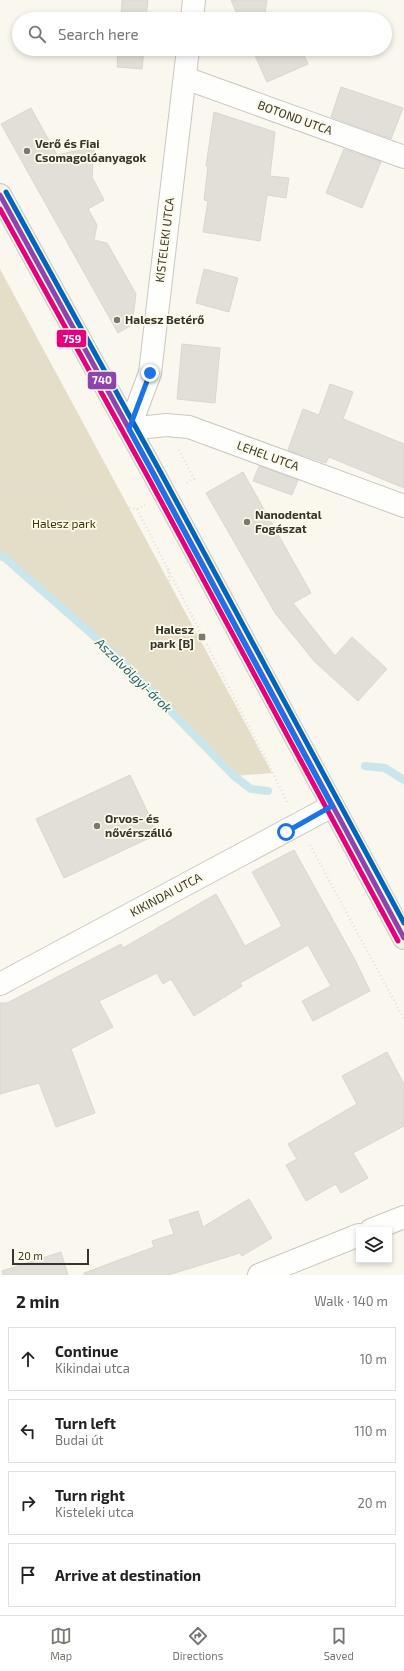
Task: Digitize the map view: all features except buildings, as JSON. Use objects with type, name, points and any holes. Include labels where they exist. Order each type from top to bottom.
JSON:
[{"type":"main road","points":[[0,195],[129,429],[404,938]]},
{"type":"street","points":[[193,12],[194,0]]},
{"type":"street","name":"KISTELEKI UTCA","points":[[129,429],[150,373],[187,56]]},
{"type":"street","name":"BOTOND UTCA","points":[[185,78],[404,157]]},
{"type":"street","name":"LEHEL UTCA","points":[[129,429],[166,425],[189,427],[404,506]]},
{"type":"street","name":"KIKINDAI UTCA","points":[[0,984],[332,806]]},
{"type":"street","points":[[379,1227],[404,1217]]},
{"type":"street","points":[[259,1275],[356,1236]]},
{"type":"path","points":[[0,480],[137,509],[168,566],[276,778],[257,746],[241,726],[215,705],[184,648],[173,616],[168,566]]},
{"type":"path","points":[[299,825],[404,1019]]},
{"type":"green space","name":"Halesz park","points":[[0,269],[272,773],[234,776],[76,619],[0,556]]},
{"type":"waterway","name":"Aszalvölgyi-árok","points":[[0,556],[5,558],[119,658],[234,776],[251,789],[268,791]]},
{"type":"waterway","name":"Aszalvölgyi-árok","points":[[365,766],[385,768],[404,780]]},
{"type":"transit line","points":[[6,192],[161,473],[404,923]]},
{"type":"transit line","name":"740","points":[[0,195],[155,476],[404,938]]},
{"type":"transit line","name":"759","points":[[0,209],[149,479],[398,941]]},
{"type":"place","name":"Verő és Fiai Csomagolóanyagok","points":[[27,151]]},
{"type":"place","name":"Halesz Betérő","points":[[117,320]]},
{"type":"place","name":"Nanodental Fogászat","points":[[247,522]]},
{"type":"place","name":"Halesz park [B]","points":[[202,637]]},
{"type":"place","name":"Orvos- és nővérszálló","points":[[97,826]]},
{"type":"route","points":[[150,373],[129,429],[332,806],[286,832]]}]
